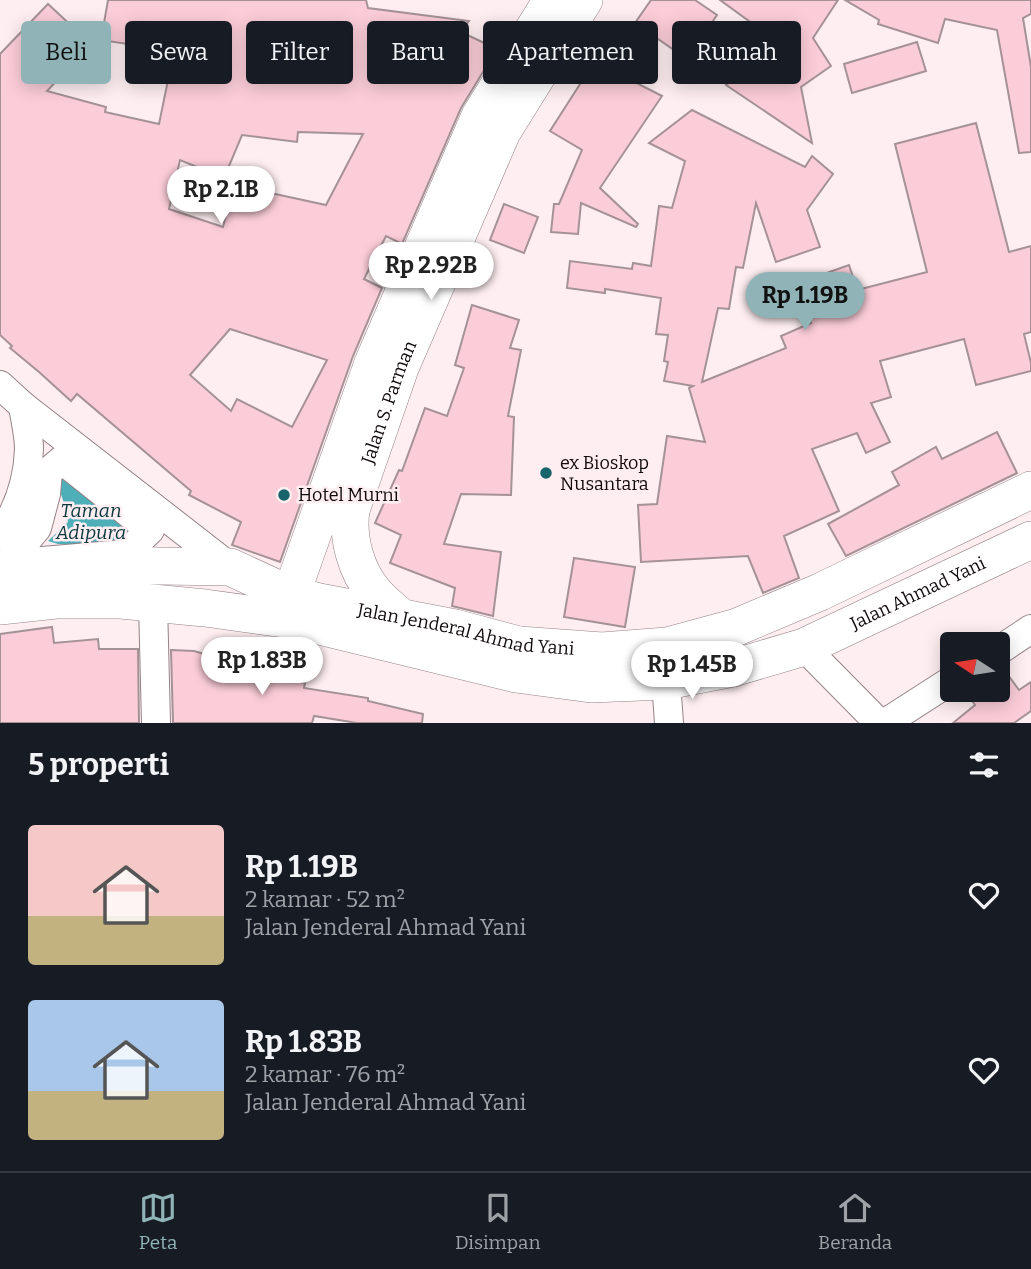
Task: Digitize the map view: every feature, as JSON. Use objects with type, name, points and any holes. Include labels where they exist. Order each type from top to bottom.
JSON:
[{"type":"main road","name":"Jalan S. Parman","points":[[292,595],[373,363],[480,116],[552,0]]},
{"type":"main road","name":"Jalan S. Parman","points":[[402,618],[375,594],[360,572],[350,519],[352,510],[400,368],[502,132],[584,0]]},
{"type":"main road","name":"Jalan Jenderal Ahmad Yani","points":[[0,571],[90,565],[230,567],[292,595],[455,628],[519,645],[602,651],[667,646],[737,628],[820,592],[1031,489]]},
{"type":"main road","name":"Jalan Ahmad Yani","points":[[804,647],[1031,540]]},
{"type":"main road","name":"Jalan Jenderal Ahmad Yani","points":[[0,606],[57,600],[121,600],[299,621],[516,674],[591,684],[666,681],[733,668],[804,647]]},
{"type":"street","points":[[0,385],[23,406],[230,567]]},
{"type":"street","points":[[0,536],[19,502],[26,476],[29,448],[23,406]]},
{"type":"street","points":[[62,460],[150,530],[125,554],[7,564],[37,528],[46,494],[48,472],[62,460]]},
{"type":"street","points":[[153,603],[156,723]]},
{"type":"street","points":[[1010,643],[1031,630]]},
{"type":"street","points":[[804,647],[882,723],[940,687]]},
{"type":"street","points":[[666,681],[669,723]]},
{"type":"water","name":"Taman Adipura","points":[[62,469],[139,530],[127,544],[58,544],[48,541],[68,522],[55,477]]},
{"type":"building","points":[[108,0],[366,0],[368,8],[469,21],[367,21],[367,84],[469,84],[469,36],[483,42],[483,72],[461,108],[402,244],[386,236],[364,279],[382,288],[353,356],[280,562],[232,545],[241,522],[189,495],[191,491],[77,394],[71,401],[10,348],[12,346],[0,335],[0,54],[21,32],[21,84],[54,84],[47,91],[106,107],[105,112],[159,124],[167,84],[232,84],[232,21],[125,21],[125,44],[111,42],[111,21],[104,21]],"holes":[[[298,132],[363,134],[326,205],[257,190],[259,185],[236,178],[223,227],[169,209],[180,160],[224,178],[242,135],[297,142]],[[230,329],[327,360],[292,427],[237,399],[231,411],[190,375]]]},
{"type":"building","points":[[651,0],[695,0],[717,15],[713,21],[672,21],[672,49],[658,39],[658,21],[636,21]]},
{"type":"building","points":[[720,0],[838,0],[813,38],[831,66],[801,87],[812,143],[726,85],[801,84],[801,21],[749,21]]},
{"type":"building","points":[[845,0],[1031,0],[1031,14],[1023,18],[1031,67],[1031,152],[1019,153],[997,30],[945,19],[938,43],[878,24],[879,20]]},
{"type":"building","points":[[48,4],[66,21],[32,21]]},
{"type":"building","points":[[917,42],[926,71],[852,93],[844,64]]},
{"type":"building","points":[[580,84],[639,84],[662,96],[600,188],[638,224],[636,227],[581,203],[578,234],[551,232],[554,204],[559,204],[582,150],[550,131]]},
{"type":"building","points":[[692,110],[805,167],[812,156],[833,174],[807,210],[820,247],[776,262],[756,203],[743,268],[736,267],[729,309],[718,308],[702,382],[786,348],[781,336],[811,323],[802,302],[824,293],[818,276],[849,265],[857,289],[861,289],[927,272],[895,144],[976,123],[1009,252],[1031,246],[1031,332],[1024,334],[1031,371],[976,385],[964,339],[880,361],[891,397],[871,403],[890,442],[866,453],[857,433],[812,449],[839,511],[784,536],[799,578],[763,593],[748,556],[641,562],[638,505],[657,504],[667,436],[705,442],[689,388],[693,386],[664,381],[668,362],[664,361],[668,335],[656,334],[661,298],[605,289],[605,293],[567,288],[570,261],[632,269],[633,263],[651,266],[659,206],[672,208],[685,161],[649,143]]},
{"type":"building","points":[[504,204],[538,217],[524,253],[490,240]]},
{"type":"building","points":[[472,305],[519,320],[510,348],[521,350],[508,416],[514,417],[511,495],[461,494],[444,544],[501,552],[493,616],[452,606],[455,588],[390,563],[401,535],[375,523],[399,470],[402,471],[425,408],[447,416],[464,368],[455,365]]},
{"type":"building","points":[[997,432],[1017,473],[846,556],[828,524],[899,485],[892,472],[936,447],[942,459]]},
{"type":"building","points":[[574,558],[635,567],[625,627],[564,617]]},
{"type":"building","points":[[52,627],[54,643],[98,639],[99,649],[138,649],[139,723],[0,723],[0,634]]},
{"type":"building","points":[[171,650],[194,651],[246,666],[263,674],[305,683],[304,688],[368,698],[368,701],[423,714],[422,723],[357,723],[314,716],[312,723],[173,723]]},
{"type":"building","points":[[1010,678],[1019,690],[1031,682],[1031,711],[1014,723],[953,723],[975,705],[973,702],[1010,702]]},
{"type":"place","name":"ex Bioskop Nusantara","points":[[546,473]]},
{"type":"place","name":"Hotel Murni","points":[[284,495]]}]
